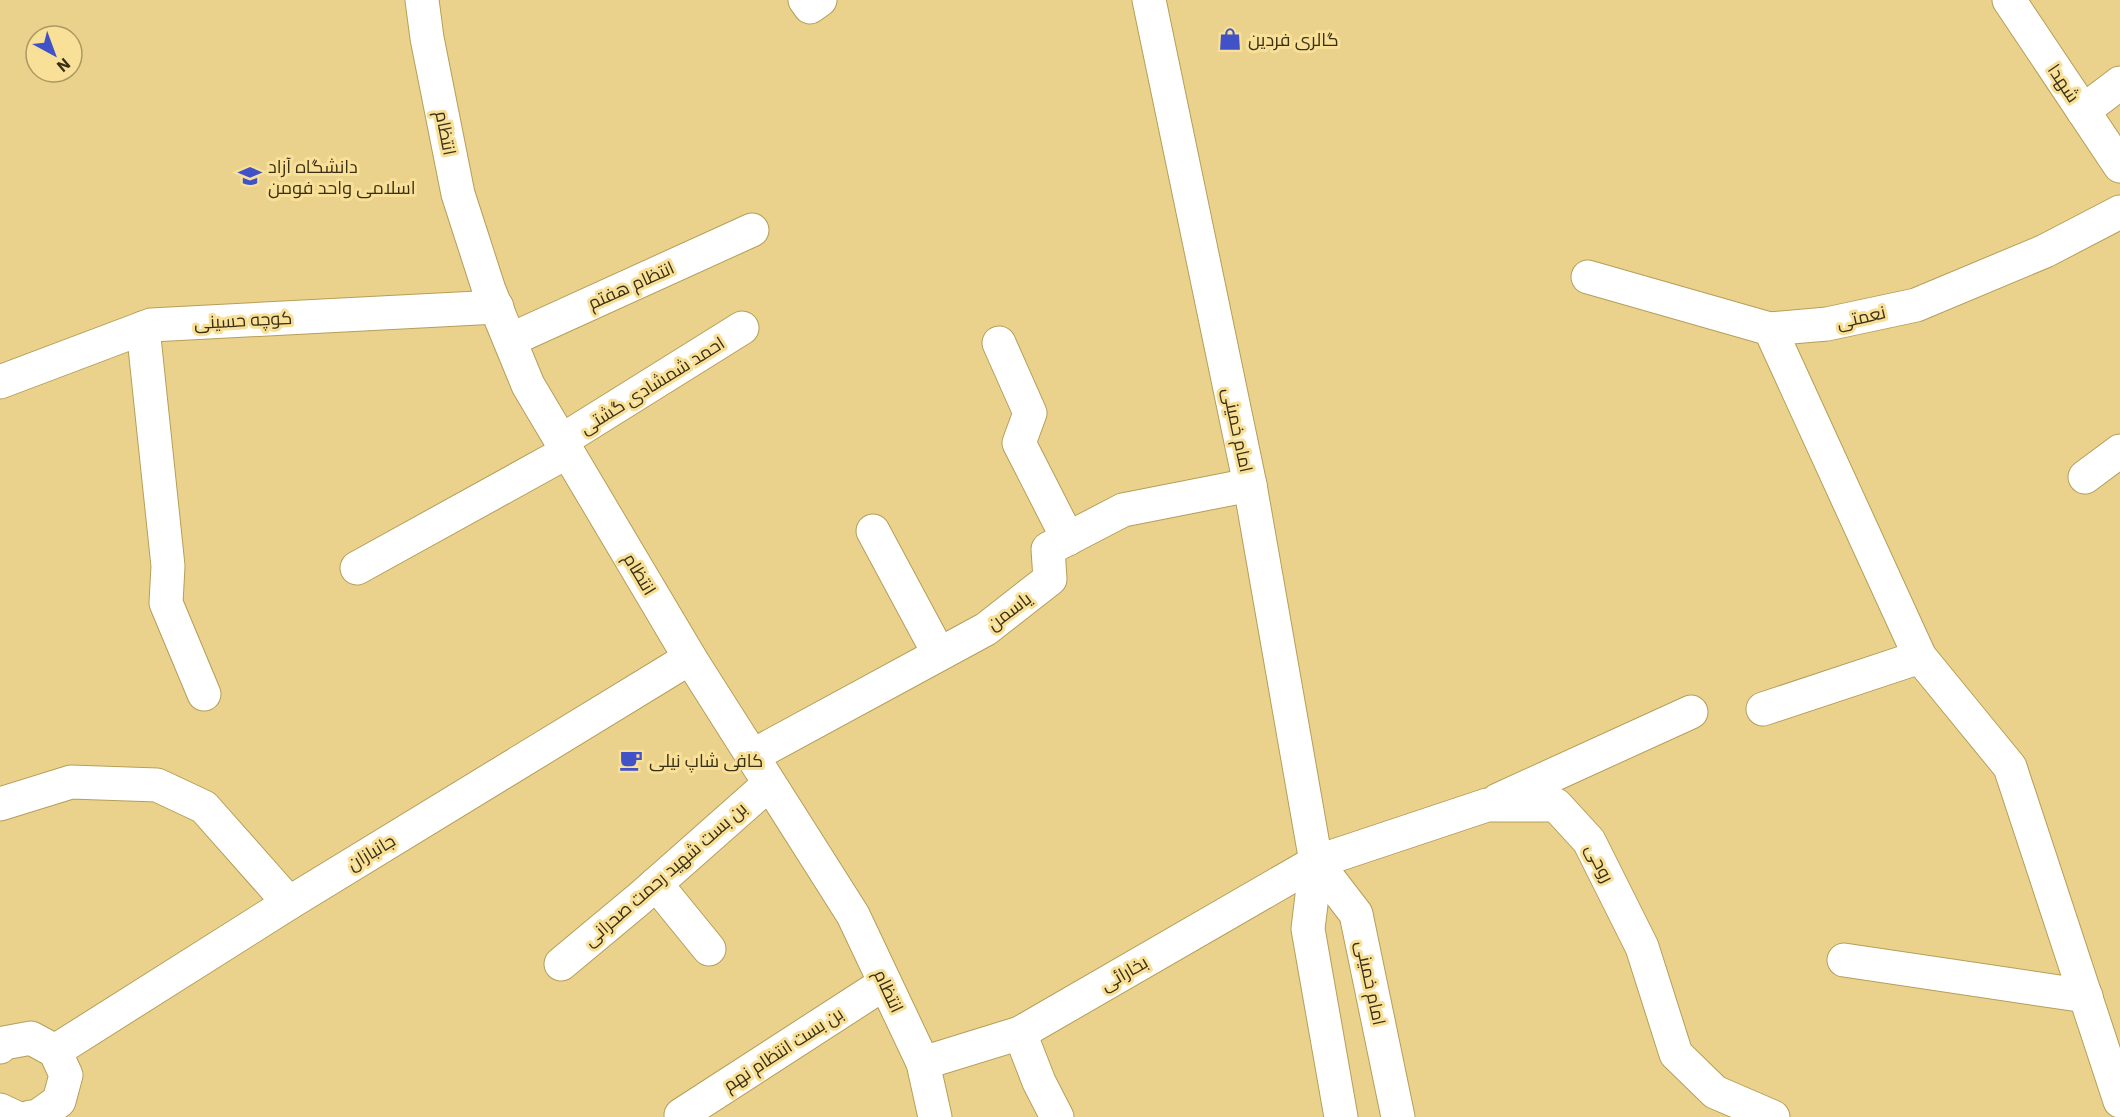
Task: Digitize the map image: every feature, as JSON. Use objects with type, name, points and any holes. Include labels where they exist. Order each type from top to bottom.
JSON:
[{"type":"street","name":"انتظام","points":[[422,0],[427,38],[458,194],[496,307],[528,385],[690,658],[853,915],[923,1063],[935,1117]]},
{"type":"street","name":"امام خمینی","points":[[1149,0],[1250,485],[1316,862],[1308,929],[1341,1117]]},
{"type":"street","name":"شهدا","points":[[2009,0],[2120,166]]},
{"type":"street","points":[[2083,111],[2120,83]]},
{"type":"street","name":"نعمتی","points":[[1588,277],[1770,329],[1827,324],[1916,305],[2045,251],[2120,212]]},
{"type":"street","name":"انتظام هفتم","points":[[510,339],[752,230]]},
{"type":"street","name":"کوچه حسینی","points":[[0,382],[143,328],[163,324],[496,307]]},
{"type":"street","points":[[143,328],[168,566],[166,603],[204,694]]},
{"type":"street","name":"احمد شمشادی گشتی","points":[[357,568],[564,446],[742,328]]},
{"type":"street","points":[[1770,329],[1920,657],[2010,767],[2120,1101]]},
{"type":"street","points":[[999,343],[1030,413],[1018,443],[1068,539]]},
{"type":"street","points":[[2085,477],[2120,451]]},
{"type":"street","name":"یاسمن","points":[[752,756],[986,629],[1050,579],[1048,549],[1123,510],[1250,485]]},
{"type":"street","points":[[873,531],[939,654]]},
{"type":"street","points":[[1763,710],[1920,657]]},
{"type":"street","name":"جانبازان","points":[[56,1051],[289,903],[690,658]]},
{"type":"street","points":[[1486,805],[1690,712]]},
{"type":"street","points":[[0,804],[71,782],[157,785],[204,807],[289,903]]},
{"type":"street","name":"بن بست شهید رحمت صحرانی","points":[[561,964],[770,784]]},
{"type":"street","name":"روحی","points":[[1316,862],[1486,805],[1556,805],[1589,841],[1642,947],[1676,1054],[1715,1092],[1773,1117]]},
{"type":"street","name":"امام خمینی","points":[[1316,862],[1356,914],[1398,1117]]},
{"type":"street","name":"بخارائی","points":[[923,1063],[1020,1033],[1316,862]]},
{"type":"street","points":[[656,884],[709,949]]},
{"type":"street","points":[[1844,960],[2086,996]]},
{"type":"street","name":"بن بست انتظام نهم","points":[[681,1115],[885,983]]},
{"type":"street","points":[[1020,1033],[1039,1083],[1057,1117]]},
{"type":"street","points":[[0,1047],[4,1043],[31,1038],[56,1051],[66,1075],[59,1101],[38,1117],[30,1117]]},
{"type":"street","points":[[0,1110],[15,1117]]},
{"type":"place","name":"گالری فردین","points":[[1230,39]]},
{"type":"place","name":"دانشگاه آزاد اسلامی واحد فومن","points":[[250,176]]},
{"type":"place","name":"کافی شاپ نیلی","points":[[631,760]]}]
